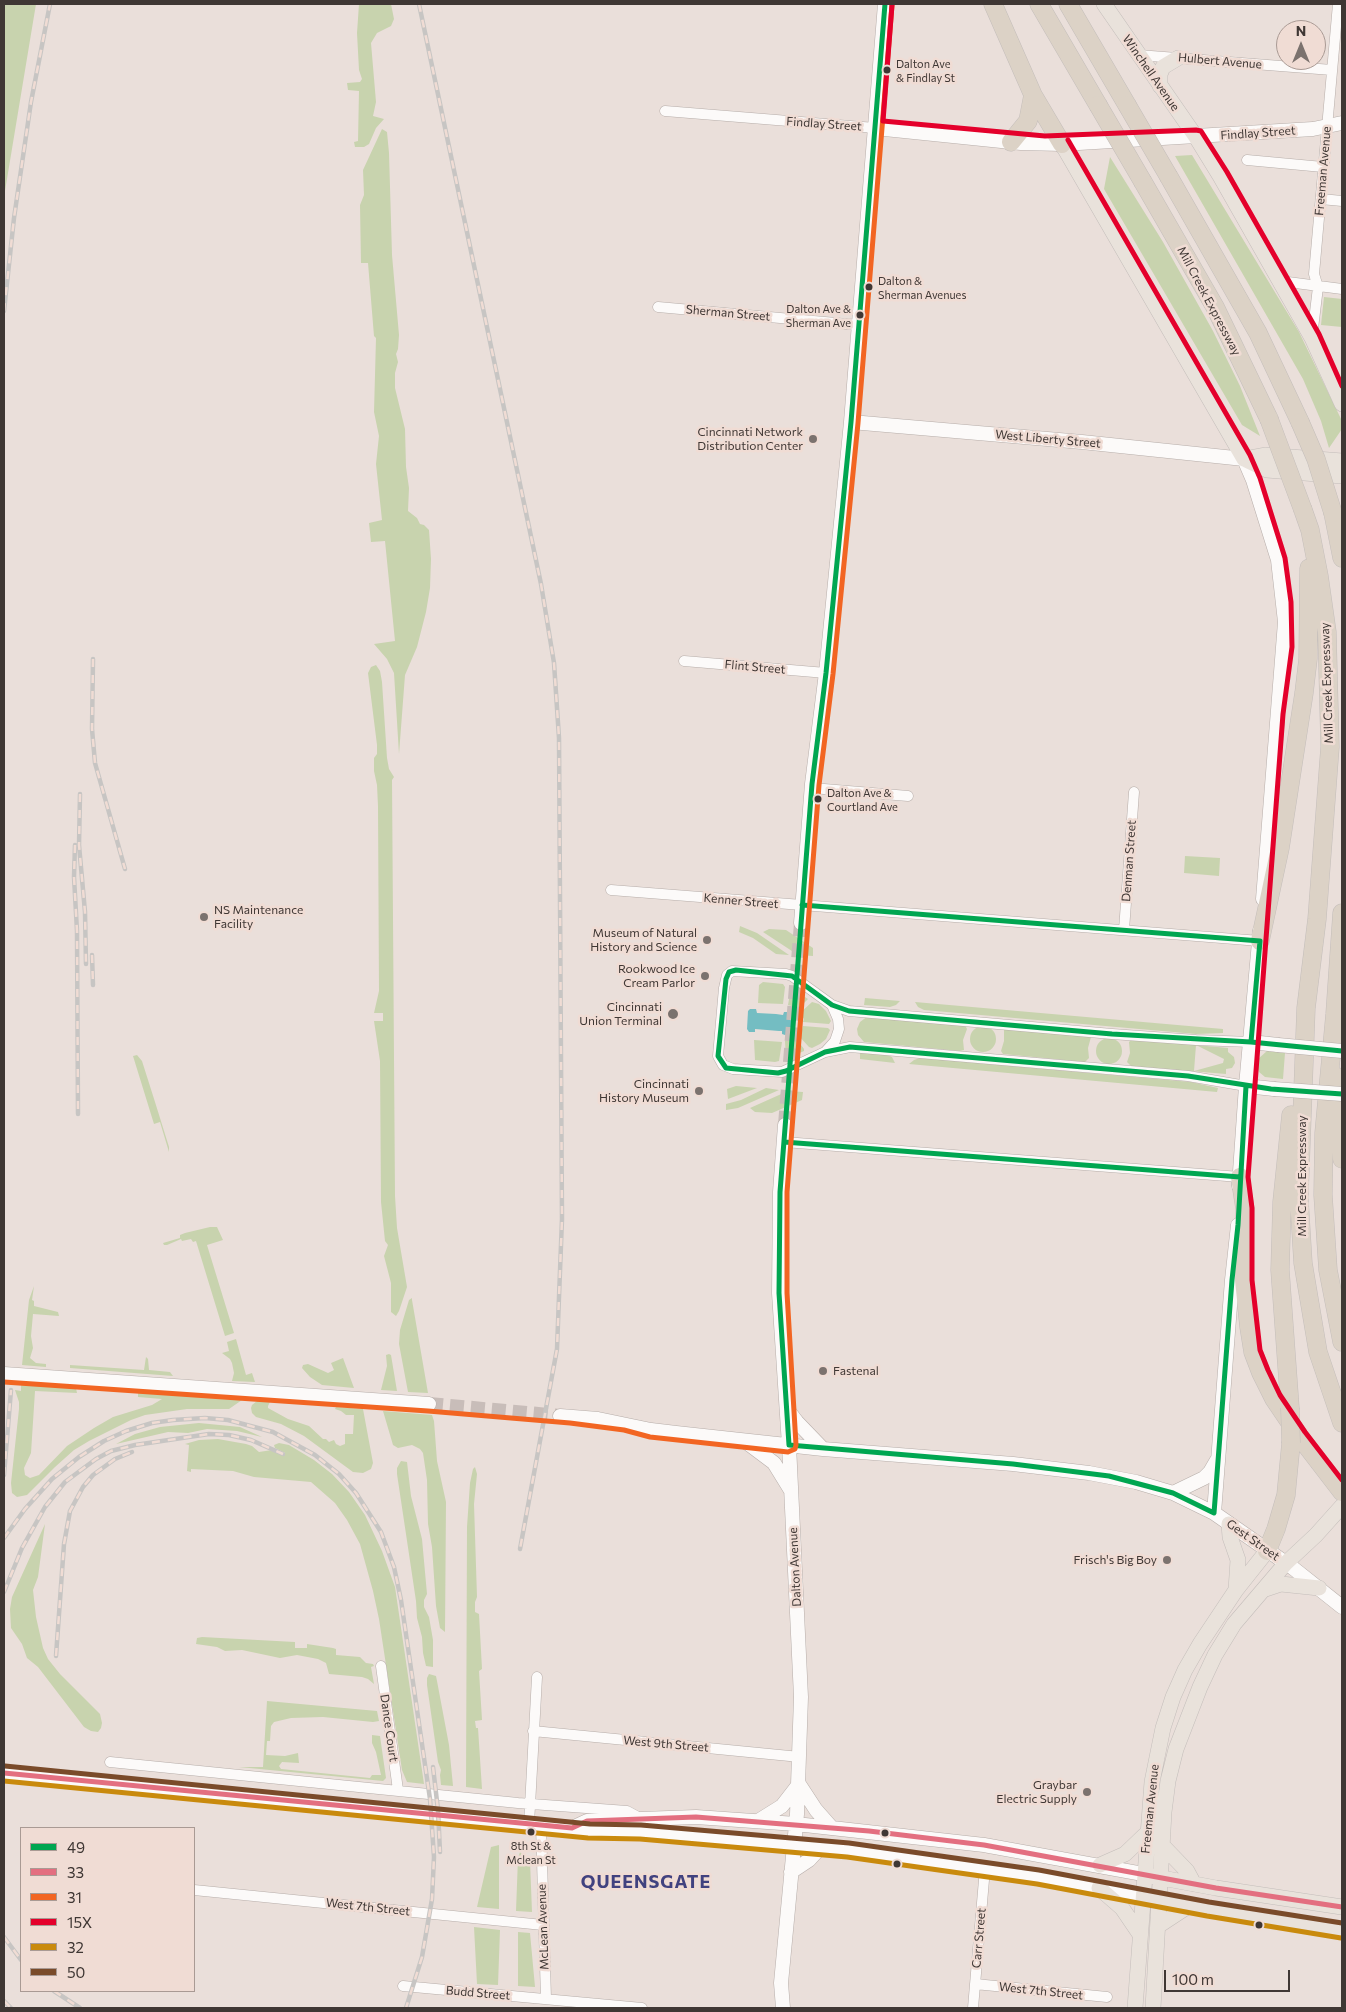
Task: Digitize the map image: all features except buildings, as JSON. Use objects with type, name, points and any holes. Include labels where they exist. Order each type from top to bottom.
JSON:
[{"type":"highway","points":[[993,4],[1033,95],[1062,144]]},
{"type":"highway","name":"Mill Creek Expressway","points":[[1039,4],[1216,307],[1269,419],[1310,530],[1327,632],[1330,747],[1317,919],[1306,1008],[1299,1198],[1303,1263],[1318,1352],[1342,1423]]},
{"type":"highway","name":"Mill Creek Expressway","points":[[1068,4],[1258,333],[1316,459],[1332,513],[1342,558]]},
{"type":"highway","points":[[1011,142],[1028,121],[1033,95]]},
{"type":"highway","points":[[1260,941],[1280,848],[1304,693],[1308,659],[1310,530]]},
{"type":"highway","name":"Mill Creek Expressway","points":[[1342,913],[1324,1132],[1323,1195],[1328,1270],[1342,1342]]},
{"type":"highway","points":[[1267,1551],[1286,1495],[1291,1443],[1280,1252],[1288,1137],[1306,1008]]},
{"type":"highway","points":[[1335,1014],[1342,1159]]},
{"type":"highway","points":[[1240,1177],[1245,1209],[1244,1280],[1253,1352],[1274,1399],[1299,1436],[1342,1492]]},
{"type":"main road","points":[[801,923],[812,788],[826,672],[851,422],[885,4]]},
{"type":"main road","name":"Winchell Avenue","points":[[1104,4],[1196,137],[1312,338],[1342,404]]},
{"type":"main road","points":[[1160,86],[1160,74],[1163,67],[1178,58]]},
{"type":"main road","name":"Findlay Street","points":[[875,128],[1011,142],[1062,144],[1313,129],[1342,123]]},
{"type":"main road","points":[[1062,144],[1244,459],[1253,480],[1278,560],[1285,622],[1260,941],[1246,1086],[1238,1225],[1214,1513]]},
{"type":"main road","name":"West Liberty Street","points":[[851,422],[1244,459],[1265,455],[1342,461]]},
{"type":"main road","name":"West Liberty Street","points":[[1244,459],[1267,470],[1342,476]]},
{"type":"main road","points":[[1251,1042],[1342,1050]]},
{"type":"main road","points":[[1246,1086],[1342,1094]]},
{"type":"main road","name":"Dalton Avenue","points":[[783,2008],[781,1983],[796,1824],[801,1697],[790,1445],[779,1301],[778,1243],[785,1125]]},
{"type":"main road","points":[[4,1374],[429,1404]]},
{"type":"main road","points":[[787,1409],[823,1449]]},
{"type":"main road","name":"Gest Street","points":[[560,1416],[598,1419],[651,1430],[823,1449],[994,1462],[1090,1473],[1136,1482],[1173,1493],[1214,1513],[1286,1563],[1342,1607]]},
{"type":"main road","points":[[743,1440],[774,1462],[791,1491]]},
{"type":"main road","points":[[1173,1493],[1204,1478],[1217,1460]]},
{"type":"main road","points":[[1286,1563],[1316,1535],[1342,1506]]},
{"type":"main road","points":[[1229,1524],[1230,1537],[1238,1560],[1236,1590]]},
{"type":"main road","name":"Freeman Avenue","points":[[1135,2008],[1143,1874],[1155,1763],[1173,1697],[1185,1670],[1200,1644],[1236,1590],[1267,1551]]},
{"type":"main road","name":"Freeman Avenue","points":[[1153,2008],[1162,1844],[1168,1782],[1176,1749],[1200,1687],[1215,1655],[1234,1624],[1286,1563]]},
{"type":"main road","points":[[1262,1590],[1281,1584],[1319,1588]]},
{"type":"main road","points":[[4,1773],[535,1824],[589,1831],[640,1832],[794,1844],[984,1868],[1342,1931]]},
{"type":"main road","points":[[758,1821],[782,1806],[798,1784],[816,1810],[831,1827]]},
{"type":"main road","points":[[572,1828],[587,1820],[696,1817],[831,1827],[984,1844],[1194,1884],[1342,1907]]},
{"type":"main road","points":[[1100,1865],[1125,1854],[1147,1833]]},
{"type":"main road","points":[[1162,1844],[1187,1871],[1194,1884]]},
{"type":"main road","points":[[791,1872],[809,1860],[822,1848]]},
{"type":"main road","points":[[1099,1888],[1122,1908],[1139,1933]]},
{"type":"main road","points":[[1158,1926],[1190,1905]]},
{"type":"street","name":"Freeman Avenue","points":[[1312,338],[1318,287],[1314,274],[1338,4]]},
{"type":"street","name":"Hulbert Avenue","points":[[1138,55],[1332,70]]},
{"type":"street","name":"Findlay Street","points":[[665,111],[875,128]]},
{"type":"street","points":[[1247,160],[1324,167]]},
{"type":"street","points":[[1321,200],[1342,201]]},
{"type":"street","points":[[1280,281],[1342,289]]},
{"type":"street","name":"Sherman Street","points":[[658,307],[858,325]]},
{"type":"street","name":"Flint Street","points":[[684,661],[826,672]]},
{"type":"street","points":[[812,788],[908,796]]},
{"type":"street","name":"Denman Street","points":[[1124,930],[1134,792]]},
{"type":"street","name":"Kenner Street","points":[[611,890],[1260,941]]},
{"type":"street","points":[[1246,1086],[1188,1076],[850,1047],[825,1052],[778,1073],[733,1069],[723,1065],[720,1061],[719,1048],[727,975],[729,972],[736,970],[786,974],[832,1005],[865,1012],[1112,1034],[1251,1042]]},
{"type":"street","points":[[825,1052],[834,1041],[839,1029],[838,1019],[832,1005]]},
{"type":"street","points":[[784,1142],[1240,1177]]},
{"type":"street","name":"Dance Court","points":[[381,1666],[398,1790]]},
{"type":"street","name":"McLean Avenue","points":[[537,1677],[529,1804],[535,1824],[543,1925],[546,1999]]},
{"type":"street","name":"West 9th Street","points":[[533,1731],[800,1757]]},
{"type":"street","points":[[110,1762],[529,1804],[627,1811],[641,1819]]},
{"type":"street","name":"Carr Street","points":[[973,2008],[984,1868]]},
{"type":"street","name":"West 7th Street","points":[[195,1890],[543,1925]]},
{"type":"street","name":"West 7th Street","points":[[975,1984],[1107,1997]]},
{"type":"street","name":"Budd Street","points":[[403,1986],[642,2008]]},
{"type":"green space","points":[[4,4],[36,4],[4,197]]},
{"type":"green space","points":[[359,4],[391,4],[394,19],[391,26],[377,33],[371,43],[376,102],[373,116],[384,119],[376,128],[369,144],[364,147],[355,147],[354,142],[358,141],[359,91],[348,90],[347,83],[360,82],[362,79],[359,70],[357,33]]},
{"type":"green space","points":[[382,129],[387,132],[389,153],[392,255],[399,335],[396,354],[398,362],[395,373],[395,388],[405,429],[406,467],[409,488],[408,511],[417,518],[420,524],[429,530],[431,559],[430,588],[426,612],[417,647],[405,675],[399,754],[394,673],[387,659],[374,644],[395,641],[385,541],[371,542],[369,523],[382,520],[376,464],[379,436],[374,412],[376,338],[374,336],[368,263],[361,263],[360,205],[364,195],[363,170]]},
{"type":"green space","points":[[1192,155],[1299,332],[1342,421],[1342,429],[1329,448],[1321,421],[1303,379],[1175,156]]},
{"type":"green space","points":[[1110,157],[1163,242],[1213,331],[1240,386],[1260,436],[1242,425],[1104,189]]},
{"type":"green space","points":[[1324,297],[1342,299],[1342,327],[1321,325]]},
{"type":"green space","points":[[376,665],[380,671],[382,682],[387,758],[389,769],[394,777],[392,780],[395,1196],[397,1228],[407,1287],[396,1316],[391,1312],[391,1283],[384,1256],[388,1245],[385,1241],[381,1202],[380,1061],[374,1021],[383,1021],[383,1013],[374,1013],[379,991],[378,806],[374,771],[377,745],[368,673],[371,667]]},
{"type":"green space","points":[[1185,856],[1220,858],[1219,876],[1184,873]]},
{"type":"green space","points":[[740,926],[757,933],[789,955],[776,954],[753,938],[739,932]]},
{"type":"green space","points":[[769,929],[786,930],[813,948],[813,956],[798,955],[763,932]]},
{"type":"green space","points":[[763,982],[783,984],[785,987],[783,1004],[758,1003],[759,985]]},
{"type":"green space","points":[[791,988],[808,999],[797,1010],[795,1007],[788,1005]]},
{"type":"green space","points":[[865,998],[900,1001],[890,1007],[864,1005]]},
{"type":"green space","points":[[812,1002],[819,1004],[826,1011],[831,1021],[829,1024],[803,1022],[804,1019],[800,1013]]},
{"type":"green space","points":[[915,1002],[1223,1029],[1223,1033],[1196,1034],[924,1010],[918,1007]]},
{"type":"green space","points":[[868,1016],[965,1025],[967,1029],[963,1040],[964,1050],[864,1042],[858,1035],[857,1029],[860,1022]]},
{"type":"green space","points":[[803,1026],[828,1028],[830,1030],[826,1039],[812,1048],[798,1035],[801,1033]]},
{"type":"green space","points":[[983,1026],[992,1030],[996,1039],[992,1048],[983,1052],[974,1048],[970,1039],[974,1030]]},
{"type":"green space","points":[[1004,1029],[1091,1037],[1088,1048],[1089,1058],[1085,1062],[1003,1054],[1001,1051],[1004,1041]]},
{"type":"green space","points":[[796,1038],[804,1051],[786,1059],[785,1041]]},
{"type":"green space","points":[[1109,1038],[1118,1042],[1122,1051],[1118,1060],[1109,1064],[1100,1060],[1096,1051],[1100,1042]]},
{"type":"green space","points":[[1132,1039],[1228,1048],[1228,1052],[1234,1057],[1235,1063],[1232,1068],[1226,1069],[1226,1074],[1131,1066],[1127,1062],[1130,1053],[1129,1042]],"holes":[[[1196,1045],[1224,1059],[1223,1063],[1194,1071]]]},
{"type":"green space","points":[[754,1040],[782,1042],[779,1061],[755,1060]]},
{"type":"green space","points":[[1267,1051],[1285,1053],[1283,1079],[1265,1077],[1259,1072],[1257,1066],[1258,1059]]},
{"type":"green space","points":[[860,1052],[886,1054],[892,1057],[895,1063],[860,1059]]},
{"type":"green space","points":[[137,1055],[142,1061],[169,1152],[160,1122],[154,1124],[133,1056]]},
{"type":"green space","points":[[920,1058],[1191,1082],[1218,1088],[1217,1092],[909,1064]]},
{"type":"green space","points":[[736,1086],[757,1088],[728,1099],[727,1089]]},
{"type":"green space","points":[[766,1088],[779,1090],[738,1108],[726,1110],[726,1104],[741,1100]]},
{"type":"green space","points":[[788,1091],[803,1092],[802,1100],[772,1113],[755,1112],[750,1108]]},
{"type":"green space","points":[[217,1227],[223,1240],[207,1245],[234,1333],[225,1336],[196,1241],[193,1242],[191,1239],[182,1241],[181,1239],[167,1245],[163,1243],[180,1238],[180,1235],[185,1233]]},
{"type":"green space","points":[[34,1286],[32,1300],[34,1301],[34,1306],[58,1312],[59,1316],[33,1314],[31,1336],[33,1348],[30,1358],[36,1363],[46,1364],[46,1367],[22,1365],[29,1300]]},
{"type":"green space","points":[[412,1298],[428,1393],[408,1392],[399,1344],[400,1330],[409,1300]]},
{"type":"green space","points":[[236,1339],[246,1375],[252,1373],[255,1382],[232,1381],[234,1373],[232,1363],[222,1353],[229,1351],[227,1342]]},
{"type":"green space","points":[[386,1355],[391,1355],[397,1391],[381,1390],[387,1366]]},
{"type":"green space","points":[[146,1357],[149,1370],[170,1372],[173,1376],[70,1368],[70,1365],[144,1370]]},
{"type":"green space","points":[[343,1358],[354,1388],[322,1385],[310,1377],[302,1368],[303,1365],[308,1364],[328,1373],[334,1370],[331,1363]]},
{"type":"green space","points":[[21,1385],[76,1388],[77,1393],[35,1391],[31,1453],[24,1468],[25,1475],[30,1478],[39,1475],[67,1446],[94,1428],[113,1417],[152,1405],[162,1399],[138,1397],[138,1392],[242,1400],[229,1409],[187,1409],[145,1415],[131,1420],[74,1450],[27,1495],[17,1497],[12,1493],[11,1483],[19,1409],[15,1390],[21,1391]]},
{"type":"green space","points":[[257,1401],[270,1402],[268,1408],[288,1419],[309,1426],[323,1439],[329,1442],[334,1440],[340,1446],[345,1444],[345,1434],[353,1434],[354,1415],[346,1415],[335,1409],[336,1407],[363,1409],[373,1463],[371,1469],[363,1473],[353,1472],[304,1436],[281,1424],[256,1417],[252,1413],[251,1408]]},
{"type":"green space","points":[[383,1411],[432,1415],[434,1421],[437,1461],[446,1502],[445,1632],[440,1628],[436,1606],[432,1547],[428,1524],[427,1480],[423,1453],[412,1445],[398,1448],[393,1445]]},
{"type":"green space","points":[[199,1423],[240,1427],[262,1437],[237,1431],[207,1429],[188,1433],[168,1432],[116,1444],[135,1434],[160,1427]]},
{"type":"green space","points":[[218,1439],[246,1444],[259,1452],[272,1450],[283,1455],[285,1453],[275,1448],[274,1445],[279,1443],[289,1445],[314,1460],[332,1474],[349,1492],[365,1515],[382,1551],[395,1587],[424,1784],[407,1782],[402,1770],[373,1591],[360,1544],[347,1520],[335,1503],[311,1482],[254,1477],[233,1471],[191,1469],[191,1472],[187,1471],[189,1445],[185,1444],[199,1440]]},
{"type":"green space","points":[[401,1461],[407,1462],[411,1496],[422,1539],[427,1594],[424,1600],[424,1607],[429,1617],[433,1640],[433,1667],[426,1666],[417,1618],[397,1474],[397,1468]]},
{"type":"green space","points":[[475,1467],[477,1474],[474,1504],[477,1597],[475,1612],[479,1614],[482,1669],[479,1671],[482,1720],[475,1721],[476,1728],[478,1728],[482,1789],[466,1787],[467,1527],[470,1483]]},
{"type":"green space","points":[[45,1524],[38,1577],[33,1590],[36,1617],[43,1648],[48,1659],[60,1674],[100,1714],[102,1723],[98,1732],[84,1727],[38,1667],[27,1658],[22,1644],[11,1628],[10,1609],[12,1597]]},
{"type":"green space","points":[[197,1638],[295,1642],[295,1648],[307,1648],[307,1644],[333,1648],[336,1649],[336,1655],[360,1657],[366,1663],[373,1664],[374,1666],[371,1667],[374,1684],[362,1677],[329,1674],[326,1663],[318,1659],[297,1655],[280,1658],[242,1650],[225,1651],[217,1647],[196,1644]]},
{"type":"green space","points":[[429,1674],[436,1676],[449,1745],[453,1786],[441,1785],[441,1770],[438,1762],[427,1685]]},
{"type":"green space","points":[[267,1701],[377,1711],[379,1721],[373,1722],[323,1717],[291,1718],[274,1722],[271,1726],[270,1741],[267,1741],[266,1755],[285,1756],[298,1753],[299,1763],[282,1762],[279,1766],[281,1769],[370,1778],[372,1775],[381,1775],[372,1743],[372,1735],[380,1736],[386,1778],[383,1781],[239,1767],[263,1767]]},
{"type":"green space","points":[[499,1845],[499,1909],[477,1907],[491,1847]]},
{"type":"green space","points":[[520,1852],[530,1861],[532,1912],[516,1911],[518,1858]]},
{"type":"green space","points":[[474,1927],[500,1930],[498,1985],[477,1984]]},
{"type":"green space","points":[[518,1932],[530,1933],[535,1987],[518,1986]]},
{"type":"water","points":[[756,1009],[757,1013],[783,1015],[784,1012],[787,1012],[795,1018],[795,1028],[792,1032],[785,1035],[782,1034],[782,1031],[755,1029],[755,1032],[749,1032],[747,1029],[748,1011]]},
{"type":"tunnel","points":[[785,1125],[801,923]]},
{"type":"tunnel","points":[[429,1404],[560,1416]]},
{"type":"railway","points":[[4,311],[14,218],[31,102],[50,4]]},
{"type":"railway","points":[[419,4],[541,584],[554,663],[559,738],[562,1219],[557,1349],[520,1549]]},
{"type":"railway","points":[[93,659],[92,729],[95,763],[125,869]]},
{"type":"railway","points":[[80,794],[79,845],[85,912],[86,964]]},
{"type":"railway","points":[[75,845],[78,1114]]},
{"type":"railway","points":[[92,955],[93,985]]},
{"type":"railway","points":[[4,1475],[11,1390]]},
{"type":"railway","points":[[4,1538],[25,1509],[52,1479],[79,1457],[104,1441],[126,1431],[152,1423],[173,1420],[205,1418],[228,1420],[273,1432],[315,1455],[339,1474],[356,1493],[381,1532],[394,1567],[401,1600],[430,1799],[434,1857],[432,1899],[422,1957],[406,2008]]},
{"type":"railway","points":[[4,1592],[22,1548],[45,1507],[65,1482],[96,1459],[111,1451],[135,1445],[209,1434],[229,1435],[251,1440],[283,1454]]},
{"type":"railway","points":[[56,1656],[64,1544],[70,1511],[83,1487],[93,1475],[115,1459],[132,1452]]},
{"type":"railway","points":[[433,1767],[440,1852]]},
{"type":"railway","points":[[4,1937],[20,1959]]},
{"type":"railway","points":[[56,1992],[80,2008]]},
{"type":"railway","points":[[4,2001],[11,2008]]},
{"type":"transit line","name":"49","points":[[885,4],[851,422],[826,673],[812,784],[780,1192],[779,1293],[789,1445],[1013,1464],[1109,1476],[1173,1493],[1214,1513],[1238,1225],[1246,1086]]},
{"type":"transit line","name":"31","points":[[4,1382],[428,1411],[570,1423],[624,1430],[650,1437],[788,1452],[795,1449],[787,1293],[787,1192],[819,785],[833,674],[858,423],[892,5]]},
{"type":"transit line","name":"15X","points":[[892,5],[883,121],[1045,136],[1201,131],[1227,172],[1319,334],[1342,386]]},
{"type":"transit line","name":"15X","points":[[1068,140],[1250,455],[1260,478],[1285,558],[1291,602],[1292,647],[1283,714],[1248,1177],[1252,1208],[1252,1280],[1260,1350],[1268,1370],[1280,1395],[1305,1432],[1342,1480]]},
{"type":"transit line","name":"49","points":[[802,905],[1260,941],[1251,1042]]},
{"type":"transit line","name":"49","points":[[1342,1051],[1251,1042],[1112,1034],[849,1011],[832,1005],[792,976],[736,970],[729,972],[726,979],[718,1056],[726,1068],[778,1073],[825,1052],[850,1047],[1188,1076],[1271,1089],[1342,1094]]},
{"type":"transit line","name":"49","points":[[784,1142],[1240,1177]]},
{"type":"transit line","name":"50","points":[[5,1766],[590,1824],[641,1825],[849,1843],[1039,1870],[1209,1902],[1342,1923]]},
{"type":"transit line","name":"33","points":[[4,1773],[572,1828],[587,1821],[696,1817],[869,1831],[984,1845],[1216,1888],[1342,1907]]},
{"type":"transit line","name":"32","points":[[4,1781],[588,1838],[640,1839],[847,1857],[1037,1884],[1207,1916],[1341,1938]]},
{"type":"place","name":"Dalton Ave & Findlay St","points":[[887,70]]},
{"type":"place","name":"Dalton & Sherman Avenues","points":[[869,287]]},
{"type":"place","name":"Dalton Ave & Sherman Ave","points":[[860,315]]},
{"type":"place","name":"Cincinnati Network Distribution Center","points":[[813,439]]},
{"type":"place","name":"Dalton Ave & Courtland Ave","points":[[818,799]]},
{"type":"place","name":"NS Maintenance Facility","points":[[204,917]]},
{"type":"place","name":"Museum of Natural History and Science","points":[[707,940]]},
{"type":"place","name":"Rookwood Ice Cream Parlor","points":[[705,976]]},
{"type":"place","name":"Cincinnati Union Terminal","points":[[673,1014]]},
{"type":"place","name":"Cincinnati History Museum","points":[[699,1091]]},
{"type":"place","name":"Fastenal","points":[[823,1371]]},
{"type":"place","name":"Frisch's Big Boy","points":[[1167,1560]]},
{"type":"place","name":"Graybar Electric Supply","points":[[1087,1792]]},
{"type":"place","name":"8th St & Mclean St","points":[[531,1832]]},
{"type":"district","name":"QUEENSGATE","points":[[646,1882]]}]
